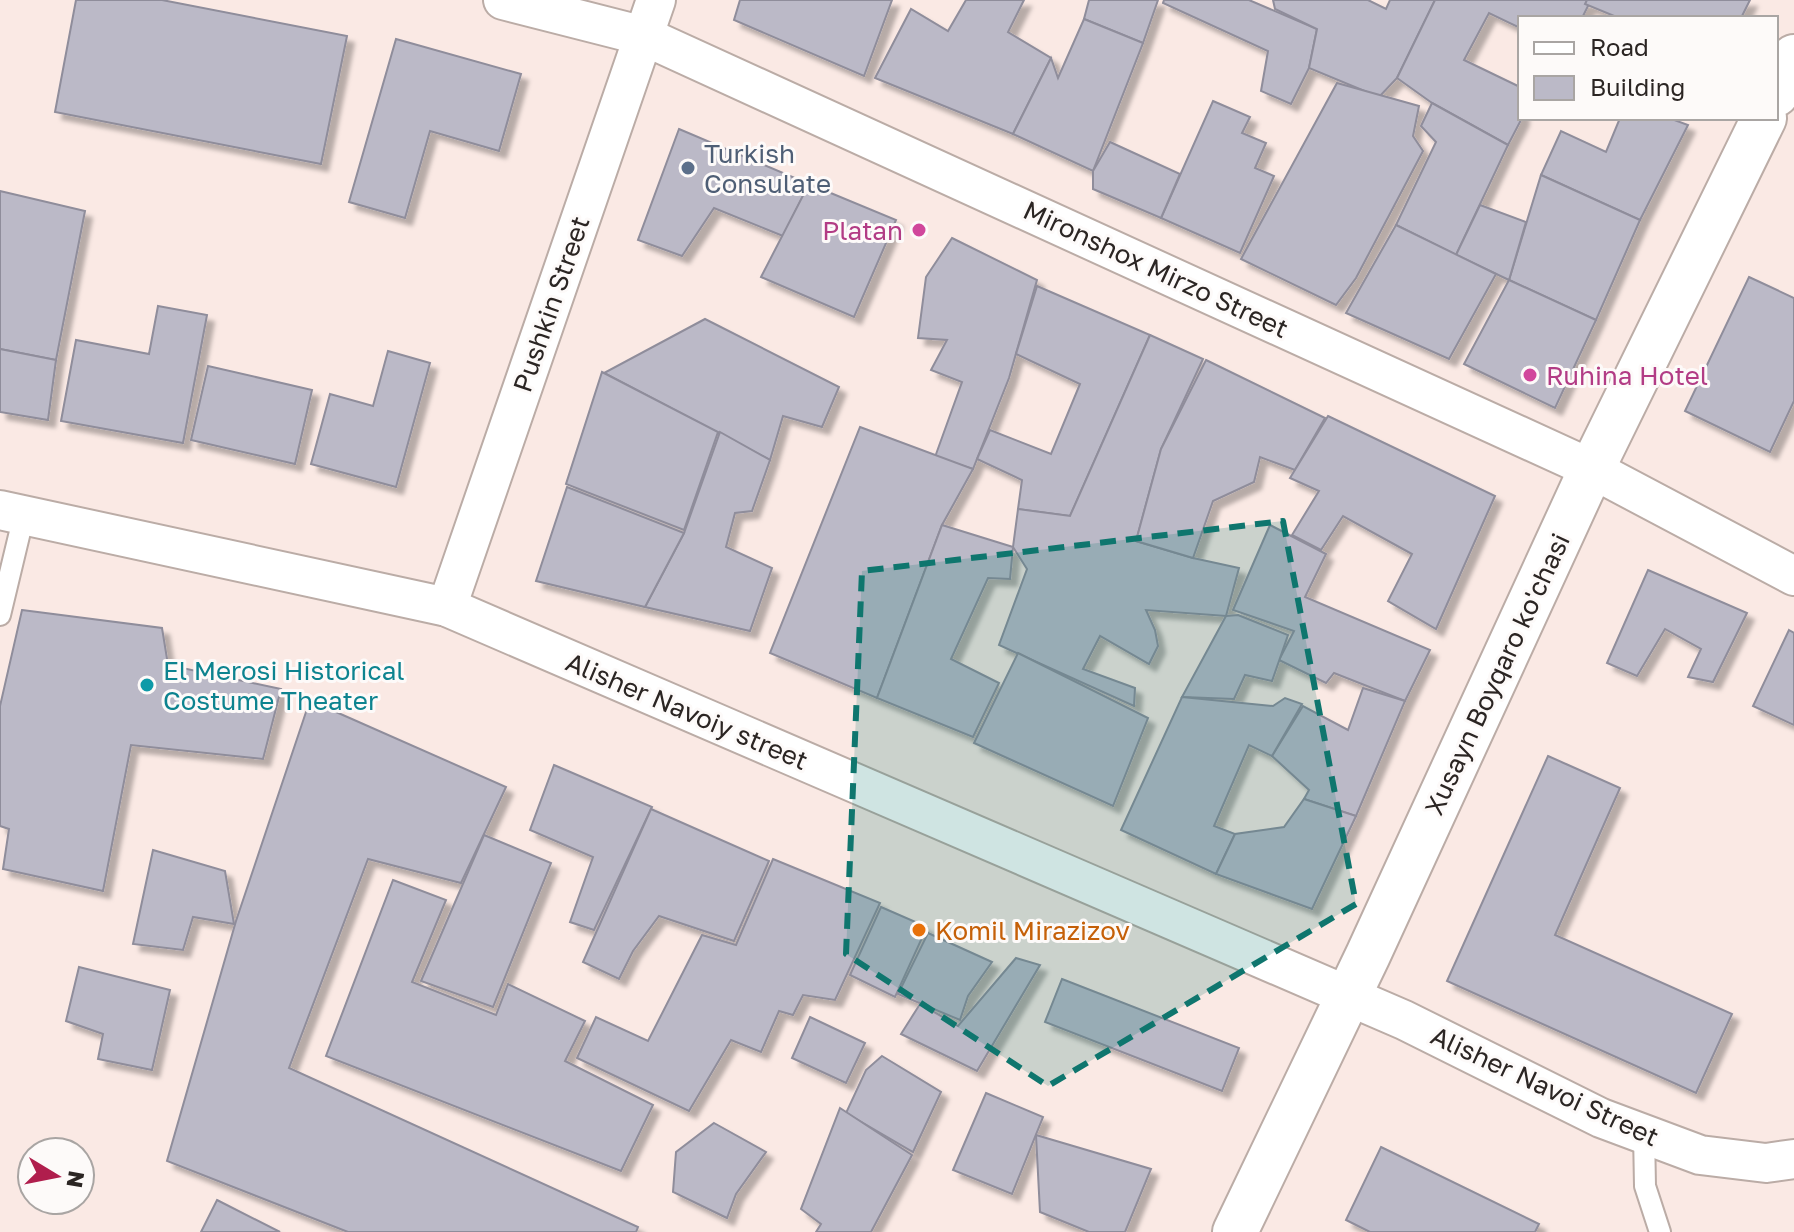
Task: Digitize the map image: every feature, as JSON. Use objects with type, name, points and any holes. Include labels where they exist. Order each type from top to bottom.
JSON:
[{"type":"main road","points":[[1778,90],[1794,57]]},
{"type":"main road","name":"Xusayn Boyqaro ko'chasi","points":[[1235,1232],[1348,998],[1592,469],[1763,120]]},
{"type":"street","name":"Mironshox Mirzo Street","points":[[503,0],[644,36],[1592,469],[1794,576]]},
{"type":"street","name":"Pushkin Street","points":[[447,607],[656,0]]},
{"type":"street","name":"Alisher Navoiy street","points":[[12,513],[447,607],[1348,998]]},
{"type":"street","name":"Alisher Navoi Street","points":[[1348,998],[1404,1020],[1601,1118],[1700,1155],[1766,1163],[1794,1159]]},
{"type":"lane","points":[[0,615],[12,513]]},
{"type":"lane","points":[[1644,1133],[1645,1186],[1654,1229]]},
{"type":"highlighted area","points":[[1283,521],[1356,904],[1048,1086],[846,954],[862,571]]},
{"type":"building","points":[[76,0],[162,0],[347,36],[321,164],[55,112]]},
{"type":"building","points":[[740,0],[892,0],[864,76],[734,20]]},
{"type":"building","points":[[966,0],[1024,0],[1008,32],[1051,58],[1013,134],[875,78],[911,9],[948,31]]},
{"type":"building","points":[[1089,0],[1158,0],[1143,43],[1084,19]]},
{"type":"building","points":[[1164,0],[1249,0],[1317,29],[1309,68],[1291,104],[1261,91],[1268,51],[1163,3]]},
{"type":"building","points":[[1273,0],[1368,0],[1386,9],[1390,0],[1435,0],[1397,78],[1379,97],[1309,68],[1317,29],[1275,9]]},
{"type":"building","points":[[1435,0],[1591,0],[1583,16],[1518,16],[1518,27],[1489,13],[1464,60],[1518,86],[1518,120],[1521,120],[1508,145],[1432,103],[1397,78]]},
{"type":"building","points":[[1587,0],[1750,0],[1742,16],[1614,16],[1585,4]]},
{"type":"building","points":[[1084,19],[1143,43],[1093,171],[1013,134],[1051,58],[1058,78]]},
{"type":"building","points":[[396,39],[521,74],[499,151],[430,131],[405,218],[349,202]]},
{"type":"building","points":[[1337,83],[1419,106],[1413,136],[1423,151],[1356,278],[1336,305],[1241,259]]},
{"type":"building","points":[[1213,101],[1250,117],[1242,133],[1266,143],[1255,168],[1274,176],[1240,253],[1161,218]]},
{"type":"building","points":[[1432,103],[1508,145],[1456,255],[1396,225],[1436,142],[1421,126]]},
{"type":"building","points":[[1619,120],[1674,120],[1688,125],[1640,220],[1541,175],[1561,131],[1606,152]]},
{"type":"building","points":[[679,129],[809,184],[783,236],[714,208],[682,256],[638,240]]},
{"type":"building","points":[[1110,142],[1180,174],[1161,218],[1093,189],[1093,171]]},
{"type":"building","points":[[1541,175],[1640,220],[1596,320],[1509,280]]},
{"type":"building","points":[[809,184],[896,220],[854,317],[761,277]]},
{"type":"building","points":[[0,191],[85,211],[56,360],[0,349]]},
{"type":"building","points":[[1480,205],[1526,222],[1509,280],[1456,255]]},
{"type":"building","points":[[1396,225],[1496,274],[1449,359],[1346,313]]},
{"type":"building","points":[[952,238],[1037,280],[1009,378],[973,469],[935,457],[962,382],[931,370],[947,340],[918,338],[926,277]]},
{"type":"building","points":[[1749,277],[1794,298],[1794,401],[1770,452],[1685,411]]},
{"type":"building","points":[[1509,280],[1596,320],[1555,408],[1464,364]]},
{"type":"building","points":[[1037,286],[1150,335],[1070,516],[1018,509],[1022,480],[977,459],[990,430],[1051,454],[1080,384],[1016,354]]},
{"type":"building","points":[[158,306],[207,315],[183,443],[61,421],[76,340],[149,354]]},
{"type":"building","points":[[705,319],[839,387],[822,427],[783,416],[770,460],[604,373]]},
{"type":"building","points":[[1150,335],[1203,359],[1161,449],[1136,541],[1239,568],[1226,616],[1146,610],[1158,646],[1149,664],[1100,636],[1083,669],[1135,688],[1134,706],[999,645],[1027,569],[1013,547],[1018,509],[1070,516]]},
{"type":"building","points":[[0,349],[56,360],[48,420],[0,412]]},
{"type":"building","points":[[388,351],[430,363],[396,487],[311,464],[330,394],[373,406]]},
{"type":"building","points":[[1206,360],[1325,418],[1295,470],[1260,457],[1254,482],[1213,501],[1193,558],[1136,541],[1161,449]]},
{"type":"building","points":[[208,366],[312,390],[295,464],[191,440]]},
{"type":"building","points":[[602,372],[718,432],[684,530],[566,484]]},
{"type":"building","points":[[1328,416],[1495,496],[1436,629],[1388,601],[1412,554],[1343,516],[1321,550],[1292,535],[1319,491],[1290,478]]},
{"type":"building","points":[[860,427],[973,469],[942,525],[877,698],[770,653]]},
{"type":"building","points":[[720,432],[770,460],[752,511],[735,513],[726,547],[772,568],[750,631],[645,607],[684,533]]},
{"type":"building","points":[[567,487],[684,533],[645,607],[536,581]]},
{"type":"building","points":[[942,525],[1013,547],[1010,579],[988,578],[951,659],[999,683],[973,737],[877,698]]},
{"type":"building","points":[[1270,525],[1326,554],[1305,597],[1430,650],[1405,701],[1334,673],[1326,683],[1279,660],[1294,631],[1233,610]]},
{"type":"building","points":[[1648,570],[1747,613],[1713,682],[1688,677],[1701,649],[1665,629],[1637,676],[1607,663]]},
{"type":"building","points":[[22,610],[162,628],[168,665],[281,689],[263,759],[131,745],[103,891],[3,869],[9,829],[0,826],[0,706]]},
{"type":"building","points":[[1238,615],[1288,635],[1272,681],[1245,675],[1234,699],[1182,697],[1226,616]]},
{"type":"building","points":[[1789,630],[1794,633],[1794,725],[1753,706]]},
{"type":"building","points":[[1018,653],[1148,718],[1113,806],[974,743]]},
{"type":"building","points":[[1363,688],[1405,701],[1356,816],[1304,799],[1309,790],[1272,756],[1303,706],[1348,730]]},
{"type":"building","points":[[1182,697],[1273,706],[1285,698],[1302,704],[1272,756],[1249,745],[1214,826],[1235,834],[1216,874],[1121,830]]},
{"type":"building","points":[[327,708],[506,787],[461,883],[368,859],[289,1068],[638,1227],[636,1232],[348,1232],[167,1161],[236,921],[306,712]]},
{"type":"building","points":[[1548,756],[1620,788],[1555,935],[1732,1014],[1696,1093],[1447,981]]},
{"type":"building","points":[[554,765],[652,807],[594,930],[570,922],[593,857],[530,830]]},
{"type":"building","points":[[1304,799],[1356,816],[1312,909],[1216,874],[1235,834],[1284,827]]},
{"type":"building","points":[[651,809],[769,861],[734,941],[659,916],[633,951],[619,979],[583,962]]},
{"type":"building","points":[[484,835],[551,863],[493,1007],[421,981]]},
{"type":"building","points":[[153,850],[225,871],[234,924],[193,917],[183,950],[133,944]]},
{"type":"building","points":[[773,859],[880,903],[835,1000],[803,995],[793,1015],[779,1011],[761,1052],[731,1040],[689,1111],[577,1058],[596,1017],[648,1041],[702,935],[736,945]]},
{"type":"building","points":[[393,880],[446,900],[412,982],[496,1015],[508,984],[585,1021],[565,1061],[653,1105],[621,1171],[326,1056]]},
{"type":"building","points":[[881,907],[927,927],[895,997],[850,975]]},
{"type":"building","points":[[928,933],[992,962],[968,996],[960,1020],[898,994]]},
{"type":"building","points":[[1016,958],[1040,965],[977,1071],[901,1034],[920,1004],[958,1026]]},
{"type":"building","points":[[79,967],[170,990],[152,1070],[98,1059],[103,1034],[66,1021]]},
{"type":"building","points":[[1062,979],[1239,1048],[1222,1091],[1045,1022]]},
{"type":"building","points":[[810,1017],[865,1043],[846,1083],[792,1058]]},
{"type":"building","points":[[882,1056],[941,1092],[913,1152],[846,1113],[866,1070]]},
{"type":"building","points":[[986,1093],[1043,1117],[1012,1194],[953,1170]]},
{"type":"building","points":[[840,1108],[912,1155],[871,1232],[816,1232],[821,1224],[801,1209]]},
{"type":"building","points":[[714,1123],[766,1152],[736,1194],[727,1218],[673,1192],[676,1152]]},
{"type":"building","points":[[1036,1135],[1151,1169],[1125,1232],[1089,1232],[1040,1212]]},
{"type":"building","points":[[1381,1147],[1539,1224],[1535,1232],[1370,1232],[1346,1220]]},
{"type":"building","points":[[217,1200],[280,1232],[201,1232]]},
{"type":"place","name":"Turkish Consulate","points":[[688,168]]},
{"type":"place","name":"Platan","points":[[919,230]]},
{"type":"place","name":"Ruhina Hotel","points":[[1530,375]]},
{"type":"place","name":"El Merosi Historical Costume Theater","points":[[147,685]]},
{"type":"place","name":"Komil Mirazizov","points":[[919,930]]}]
